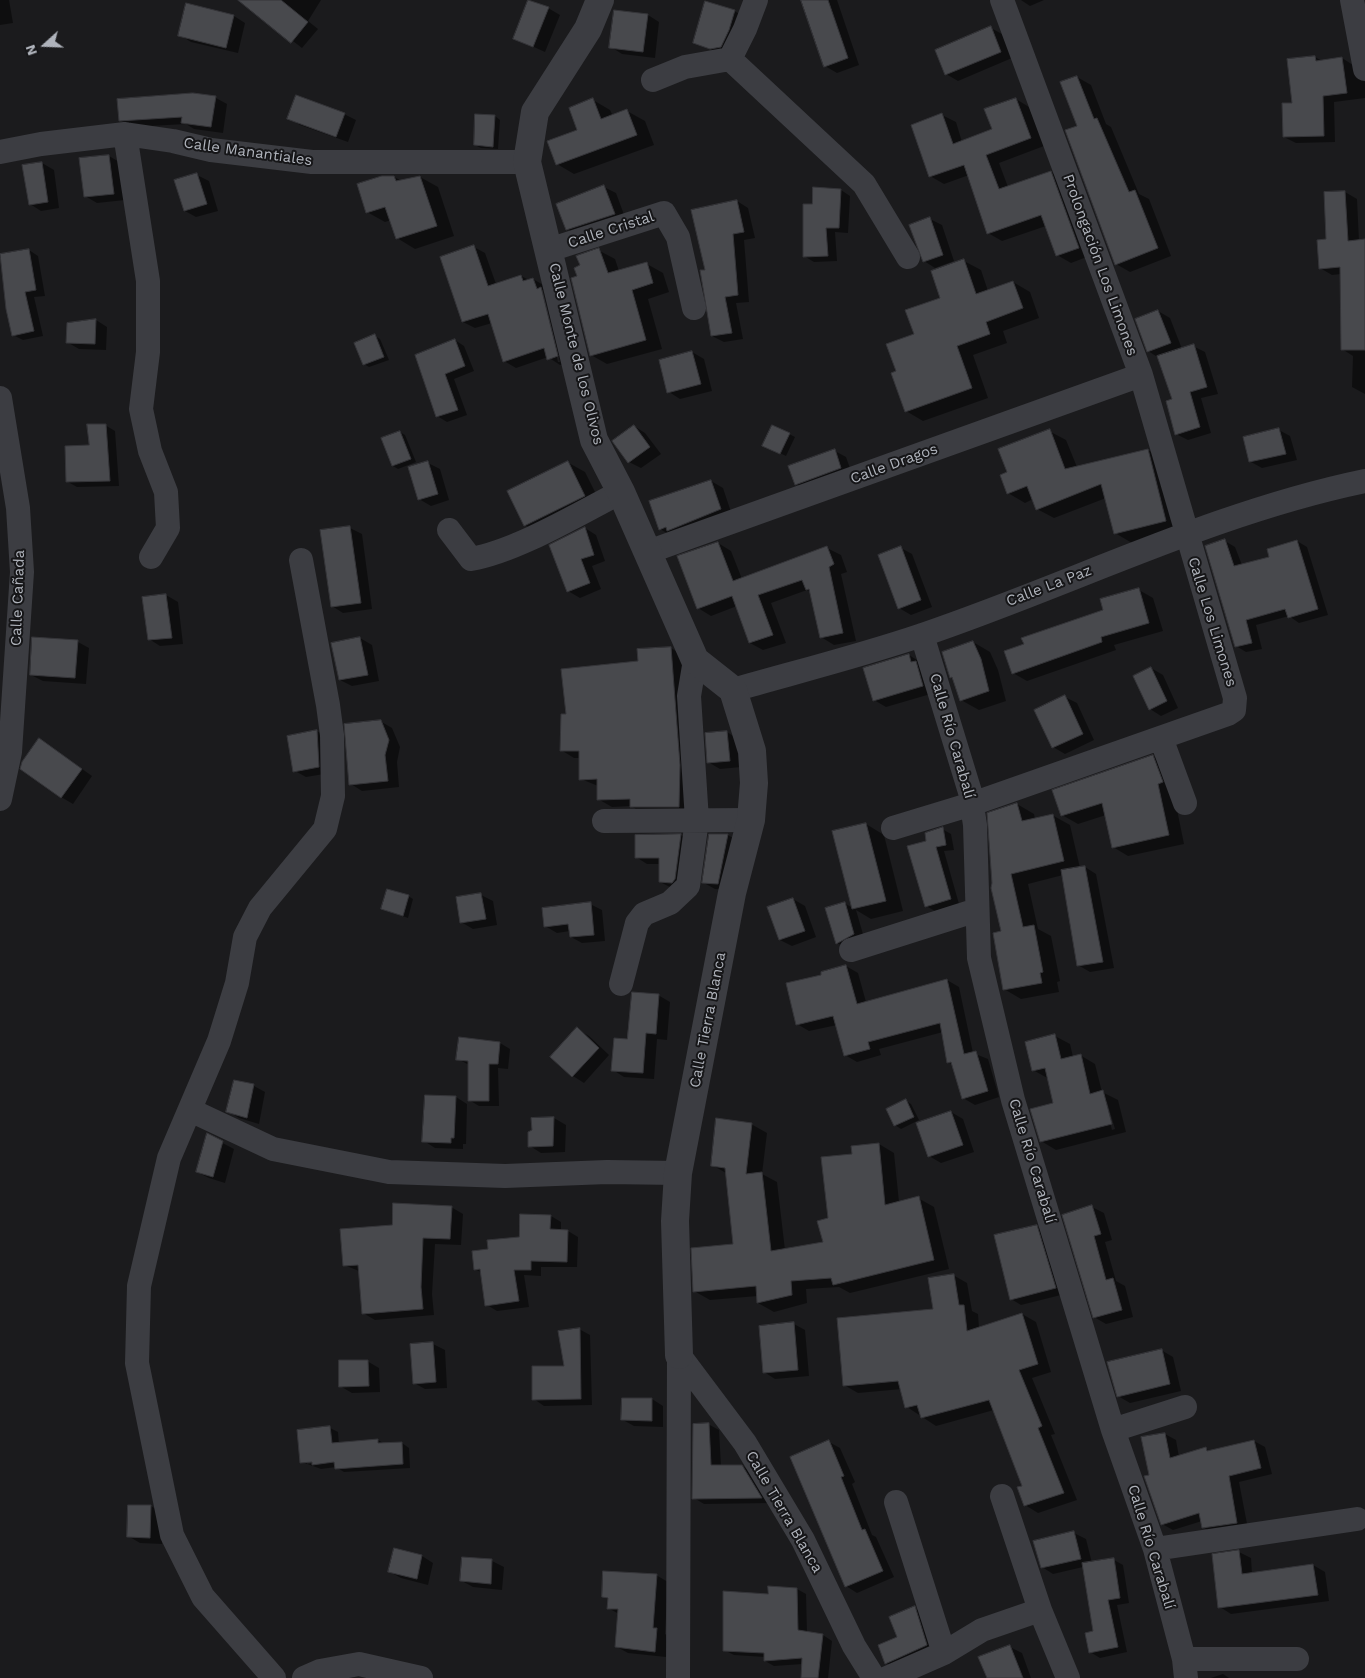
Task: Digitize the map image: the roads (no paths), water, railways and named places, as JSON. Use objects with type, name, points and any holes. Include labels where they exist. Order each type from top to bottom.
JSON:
[{"type":"street","name":"Calle Monte de los Olivos","points":[[600,0],[588,29],[535,112],[527,162],[550,250],[594,440],[621,492],[695,660],[733,690]]},
{"type":"street","points":[[730,59],[745,29],[756,0]]},
{"type":"street","name":"Prolongación Los Limones","points":[[1002,0],[1141,375],[1179,502],[1186,534]]},
{"type":"street","points":[[1352,0],[1365,69]]},
{"type":"street","points":[[653,80],[685,67],[730,59]]},
{"type":"street","points":[[730,59],[864,184],[908,256]]},
{"type":"street","name":"Calle Manantiales","points":[[0,152],[41,144],[125,134],[173,141],[220,151],[312,162],[527,162]]},
{"type":"street","points":[[125,134],[148,282],[148,352],[142,409],[150,451],[166,492],[168,528],[151,557]]},
{"type":"street","name":"Calle Cristal","points":[[550,250],[664,213],[678,238],[694,308]]},
{"type":"street","name":"Calle Dragos","points":[[648,552],[1141,375]]},
{"type":"street","name":"Calle Cañada","points":[[0,398],[18,508],[22,572],[10,752],[0,799]]},
{"type":"street","name":"Calle La Paz","points":[[733,690],[922,635],[1186,534],[1310,492],[1365,481]]},
{"type":"street","points":[[449,530],[471,559],[487,556],[514,546],[621,492]]},
{"type":"street","name":"Calle Los Limones","points":[[1161,738],[1228,714],[1234,710],[1235,698],[1186,534]]},
{"type":"street","points":[[274,1678],[203,1597],[172,1535],[138,1363],[138,1286],[170,1158],[220,1041],[237,983],[245,937],[260,908],[326,829],[333,796],[332,736],[301,560]]},
{"type":"street","name":"Calle Río Carabalí","points":[[922,635],[972,804],[975,825],[976,910],[979,958],[1014,1100],[1113,1430],[1155,1549],[1185,1668]]},
{"type":"street","points":[[621,984],[637,923],[644,914],[670,903],[688,886],[697,820],[689,696],[695,660]]},
{"type":"street","name":"Calle Tierra Blanca","points":[[678,1678],[679,1356],[675,1221],[678,1173],[732,893],[751,820],[754,783],[752,751],[733,690]]},
{"type":"street","points":[[893,828],[972,804],[1161,738],[1186,803]]},
{"type":"street","points":[[604,821],[751,820]]},
{"type":"street","points":[[852,950],[976,910]]},
{"type":"street","points":[[190,1110],[273,1149],[389,1172],[505,1176],[607,1172],[678,1173]]},
{"type":"street","name":"Calle Tierra Blanca","points":[[679,1356],[745,1443],[803,1540],[854,1646],[874,1678]]},
{"type":"street","points":[[1113,1430],[1185,1408]]},
{"type":"street","points":[[1002,1496],[1040,1610],[1068,1678]]},
{"type":"street","points":[[896,1502],[944,1653]]},
{"type":"street","points":[[1155,1549],[1357,1519]]},
{"type":"street","points":[[886,1678],[944,1653],[982,1630],[1040,1610]]},
{"type":"street","points":[[1185,1668],[1297,1659]]},
{"type":"street","points":[[304,1678],[320,1671],[359,1664],[422,1678]]}]
